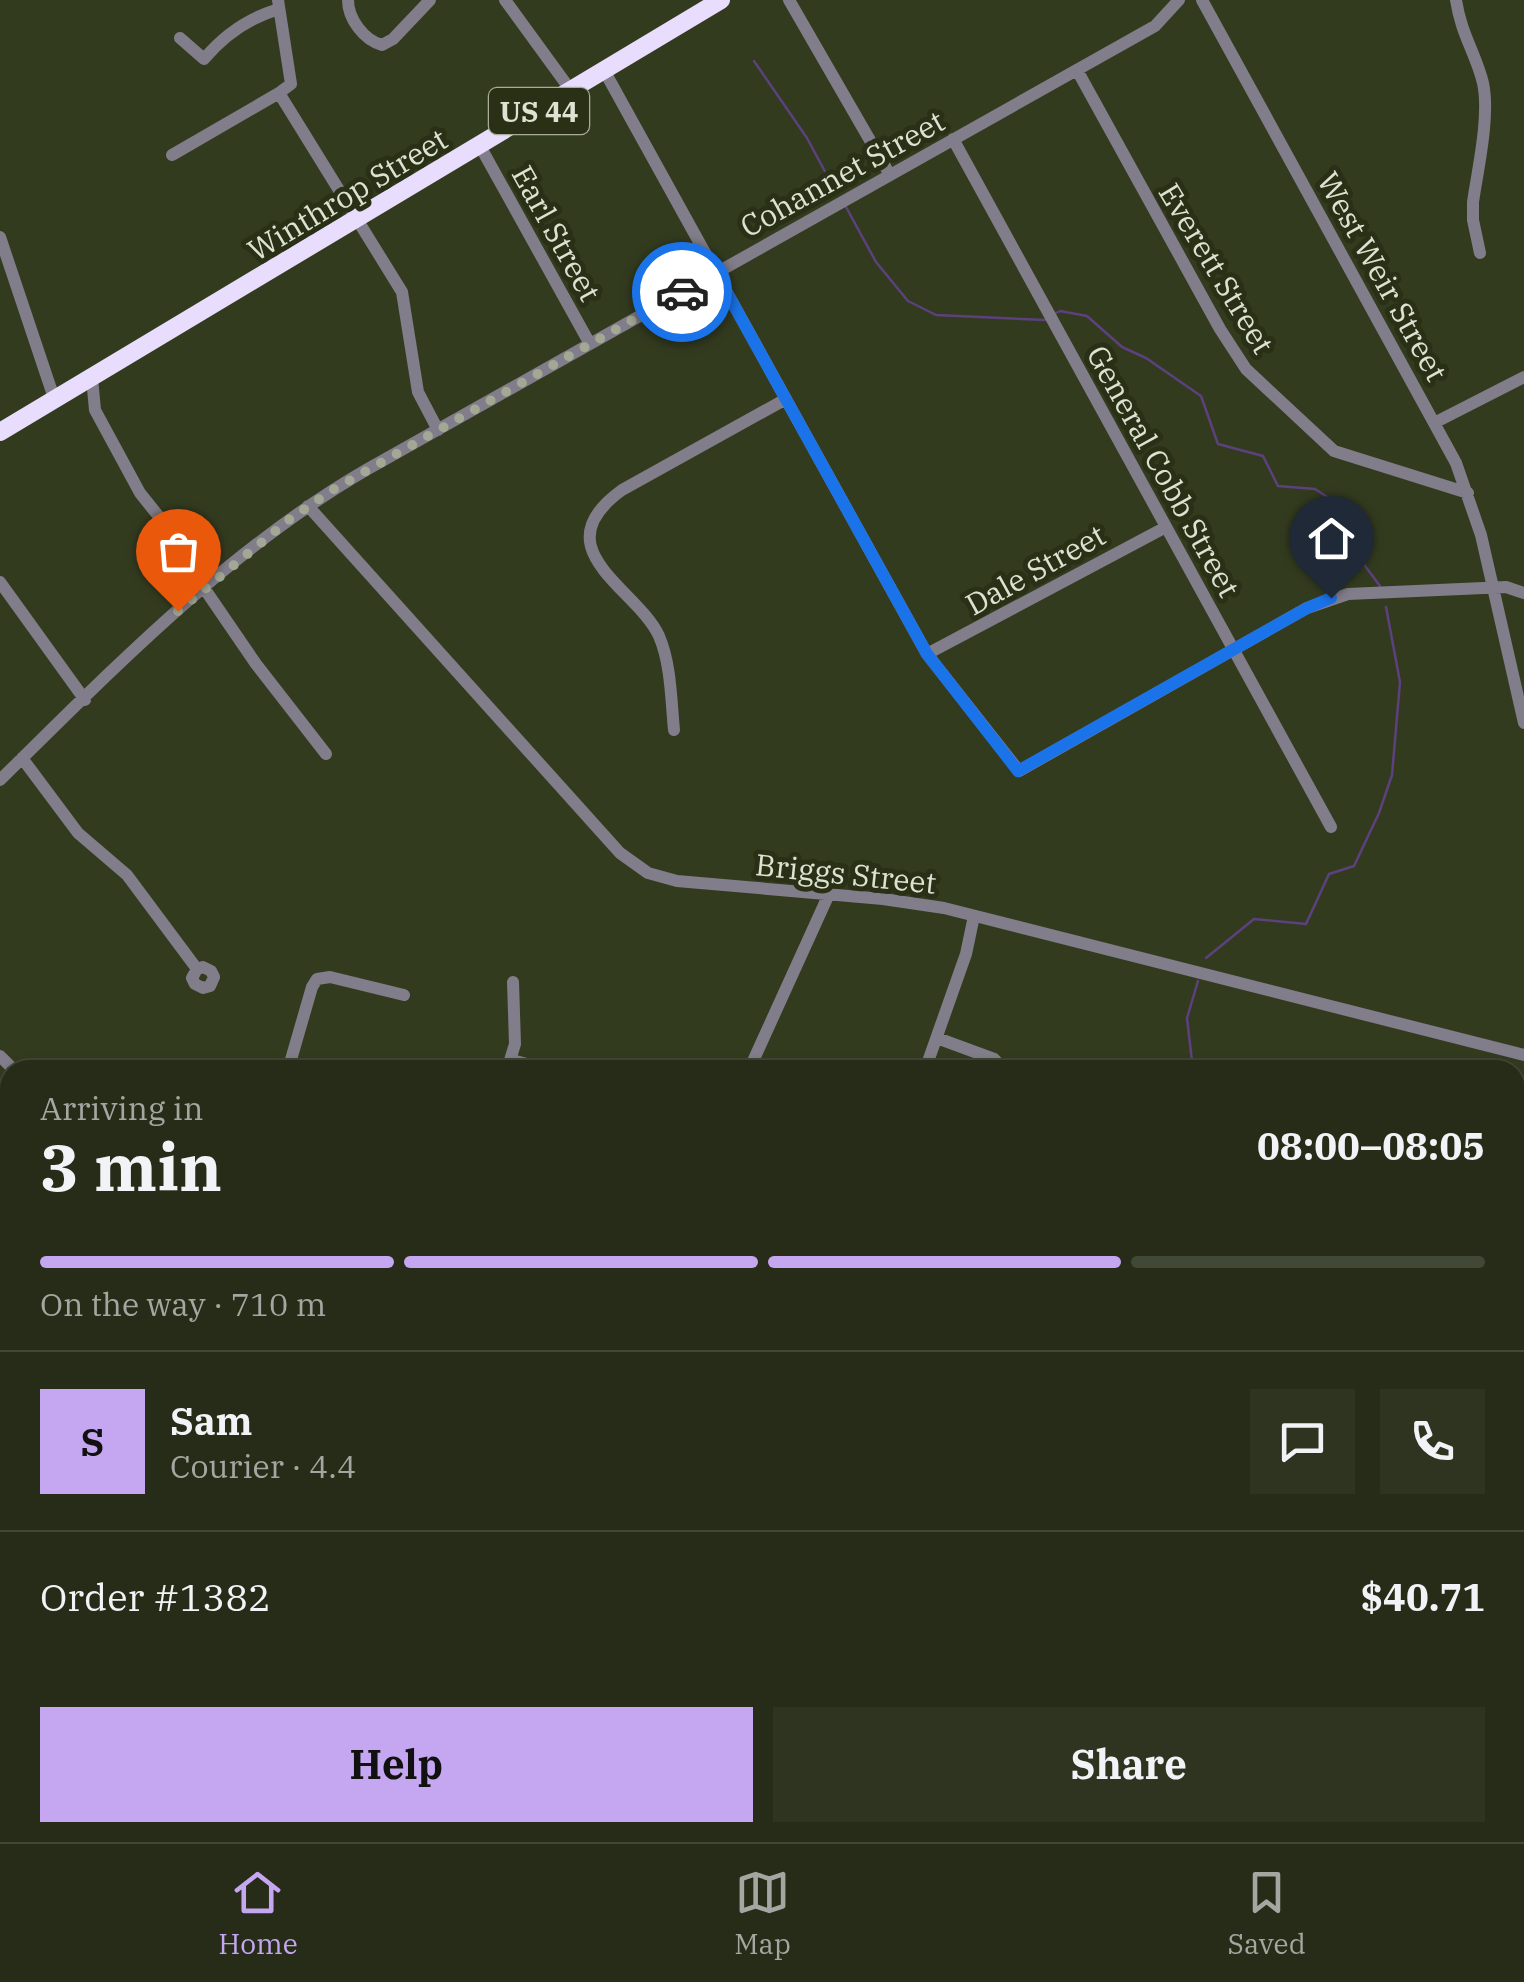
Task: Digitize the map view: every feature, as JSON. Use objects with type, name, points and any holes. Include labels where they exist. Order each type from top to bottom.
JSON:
[{"type":"highway","name":"Winthrop Street","points":[[0,432],[721,0]]},
{"type":"street","points":[[348,0],[352,19],[370,40],[382,44],[393,39],[430,0]]},
{"type":"street","points":[[505,0],[572,92]]},
{"type":"street","points":[[789,0],[890,175]]},
{"type":"street","name":"Cohannet Street","points":[[0,780],[204,588],[308,506],[1155,26],[1178,0]]},
{"type":"street","points":[[1155,26],[1201,0]]},
{"type":"street","name":"West Weir Street","points":[[1201,0],[1436,422],[1468,493],[1494,587],[1524,723]]},
{"type":"street","points":[[1456,0],[1484,94],[1473,220],[1480,253]]},
{"type":"street","points":[[172,155],[292,84],[279,4],[246,22],[204,59],[180,38]]},
{"type":"street","name":"Everett Street","points":[[1077,70],[1220,330],[1246,369],[1334,451],[1468,493]]},
{"type":"street","points":[[604,72],[927,654],[1018,771],[1307,608],[1348,594],[1494,587],[1524,593]]},
{"type":"street","points":[[280,93],[402,292],[418,392],[438,430]]},
{"type":"street","name":"General Cobb Street","points":[[953,140],[1331,827]]},
{"type":"street","name":"Earl Street","points":[[480,146],[590,344]]},
{"type":"street","points":[[0,237],[4,262],[54,400]]},
{"type":"street","points":[[1436,422],[1524,377]]},
{"type":"street","points":[[92,378],[95,410],[140,494],[172,533],[204,588],[326,754]]},
{"type":"street","points":[[674,730],[659,637],[646,616],[602,571],[594,552],[594,520],[622,490],[786,399]]},
{"type":"street","name":"Briggs Street","points":[[308,506],[628,861],[648,873],[677,881],[920,904],[1524,1055]]},
{"type":"street","name":"Dale Street","points":[[927,654],[1166,526]]},
{"type":"street","points":[[2,589],[85,700]]},
{"type":"street","points":[[22,758],[78,833],[126,875],[196,969]]},
{"type":"street","points":[[754,1060],[829,894]]},
{"type":"street","points":[[928,1060],[966,954],[974,916]]},
{"type":"street","points":[[291,1060],[317,979],[330,977],[404,995]]},
{"type":"street","points":[[510,1060],[513,982]]},
{"type":"street","points":[[936,1038],[995,1060]]},
{"type":"waterway","points":[[754,61],[807,138],[836,192]]},
{"type":"waterway","points":[[846,207],[876,262],[908,301],[936,315],[1045,320]]},
{"type":"waterway","points":[[1056,313],[1087,316],[1122,347],[1146,358],[1201,396],[1218,444],[1263,456],[1278,486],[1315,489],[1341,506],[1345,539],[1380,586]]},
{"type":"waterway","points":[[1206,958],[1254,919],[1306,924],[1329,874],[1354,866],[1392,775],[1400,682],[1386,607]]},
{"type":"waterway","points":[[1192,1060],[1187,1018],[1198,981]]},
{"type":"way so far","points":[[178,611],[290,519],[331,491],[682,292]]},
{"type":"route","points":[[682,292],[716,273],[927,654],[1018,771],[1331,598]]}]
